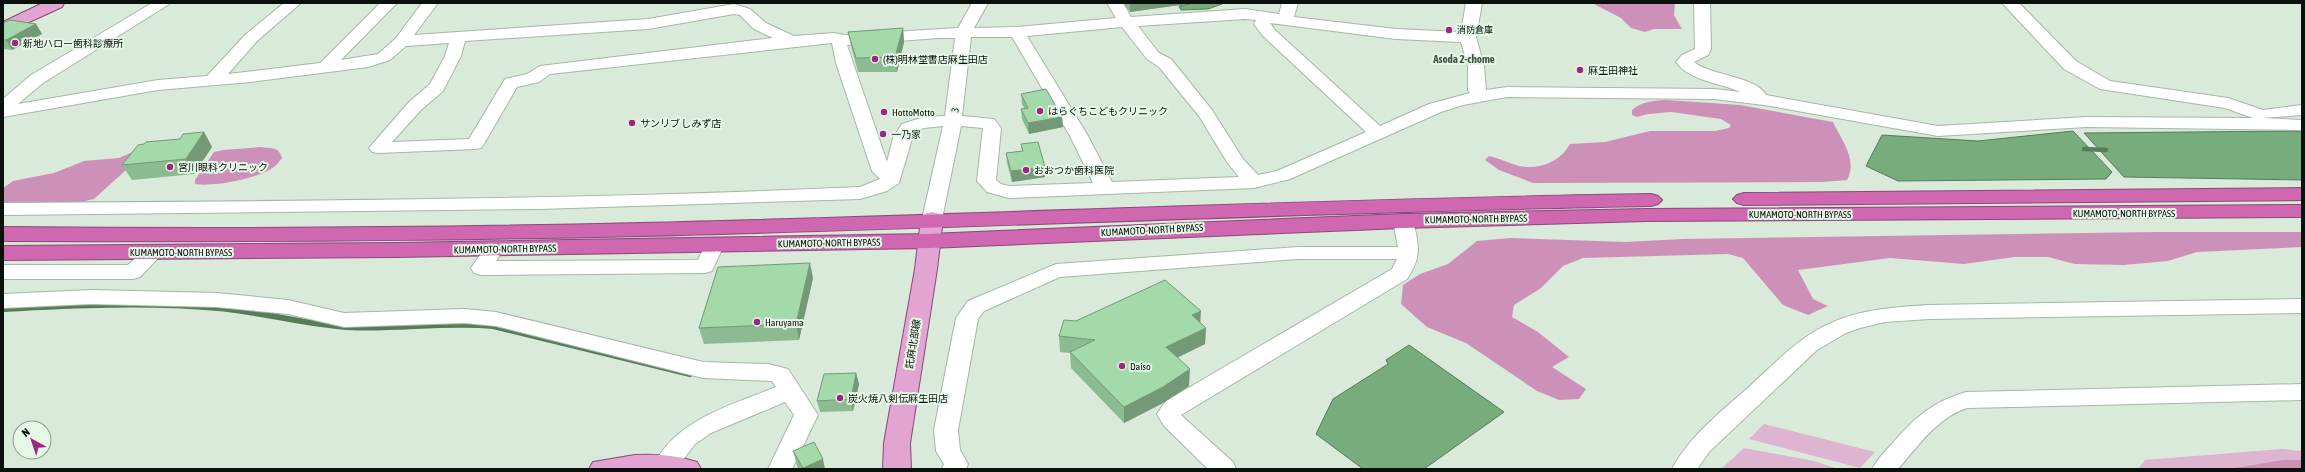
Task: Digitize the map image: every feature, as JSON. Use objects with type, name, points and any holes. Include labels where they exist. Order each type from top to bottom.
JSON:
[{"type":"highway","name":"KUMAMOTO-NORTH BYPASS","points":[[3,253],[494,249],[714,245],[1299,207],[1552,201],[2302,194]]},
{"type":"highway","name":"KUMAMOTO-NORTH BYPASS","points":[[3,234],[370,235],[669,228],[930,230],[1654,215],[2302,211]]},
{"type":"main road","points":[[3,29],[56,3]]},
{"type":"main road","name":"託麻北部線","points":[[897,469],[897,443],[930,230]]},
{"type":"main road","points":[[603,469],[629,464],[677,467]]},
{"type":"street","points":[[3,108],[37,79],[163,3]]},
{"type":"street","points":[[212,80],[226,68],[251,38],[293,3]]},
{"type":"street","points":[[326,67],[360,30],[389,3]]},
{"type":"street","points":[[3,112],[150,86],[368,62],[384,57],[402,40],[430,3]]},
{"type":"street","name":"3","points":[[930,230],[953,121],[960,48],[969,18],[980,3]]},
{"type":"street","points":[[1115,3],[1127,23],[1153,56],[1165,63],[1206,114],[1236,162],[1254,182]]},
{"type":"street","points":[[1285,20],[1290,3]]},
{"type":"street","points":[[1474,3],[1468,37],[1476,66],[1477,90],[1481,96]]},
{"type":"street","points":[[1702,3],[1703,49],[1702,52],[1688,58],[1684,62],[1687,66],[1696,70],[1750,89],[1764,100]]},
{"type":"street","points":[[2010,3],[2070,65],[2106,85],[2228,103],[2259,119],[2302,110]]},
{"type":"street","points":[[402,40],[458,38],[570,28],[648,24],[731,6],[745,12],[760,26],[792,41]]},
{"type":"street","points":[[458,38],[453,56],[437,87],[410,111],[378,148],[475,144],[511,83],[533,78],[546,70],[792,41],[834,38],[844,40],[964,33],[1017,32],[1227,15],[1265,17],[1396,34],[1468,37]]},
{"type":"street","points":[[1265,17],[1262,24],[1269,33],[1377,134]]},
{"type":"street","points":[[1017,32],[1079,136],[1105,188]]},
{"type":"street","points":[[844,40],[839,44],[844,63],[876,157],[881,171],[892,179]]},
{"type":"street","points":[[3,209],[684,202],[860,193],[884,186],[892,179],[902,137],[909,128],[918,124],[953,121],[988,123],[992,128],[986,181],[994,188],[1009,192],[1254,182],[1283,175],[1435,108],[1481,96],[1508,92],[1714,94],[1764,100],[1938,131],[1968,131],[2035,124],[2101,121],[2259,119],[2302,125]]},
{"type":"street","points":[[1224,469],[1172,420],[1169,414],[1174,407],[1400,274],[1406,265],[1410,246],[1403,220]]},
{"type":"street","points":[[3,272],[133,272],[152,252]]},
{"type":"street","points":[[954,469],[956,464],[948,451],[946,430],[968,318],[976,306],[1056,270],[1298,253],[1409,253]]},
{"type":"street","points":[[3,301],[91,297],[216,300],[288,307],[344,320],[464,316],[496,319],[703,370],[768,372],[780,376],[791,390],[806,415],[790,445],[780,469]]},
{"type":"street","points":[[1684,469],[1701,445],[1809,346],[1838,328],[1855,322],[1885,315],[1929,312],[2302,306]]},
{"type":"street","points":[[677,467],[687,438],[703,427],[791,390]]},
{"type":"street","points":[[1884,469],[1930,419],[1944,409],[1965,400],[2302,392]]},
{"type":"shaded area","points":[[1194,3],[1222,4],[1208,9],[1181,10],[1179,6]]},
{"type":"shaded area","points":[[1592,3],[1675,3],[1674,15],[1682,29],[1654,29],[1645,32],[1631,28],[1621,18]]},
{"type":"shaded area","points":[[1666,100],[1740,105],[1833,122],[1848,151],[1851,165],[1850,173],[1847,180],[1822,182],[1533,183],[1499,170],[1485,160],[1489,156],[1519,166],[1542,166],[1561,156],[1570,144],[1605,142],[1650,131],[1715,131],[1729,128],[1731,125],[1721,119],[1671,112],[1648,114],[1637,117],[1632,115],[1632,110],[1644,103]]},
{"type":"shaded area","points":[[2073,131],[2112,172],[2106,179],[1898,181],[1866,166],[1882,135],[1978,141]]},
{"type":"shaded area","points":[[2302,132],[2302,180],[2124,177],[2084,133]]},
{"type":"shaded area","points":[[261,147],[277,150],[281,154],[282,158],[275,166],[267,171],[236,181],[203,185],[195,184],[195,180],[214,152]]},
{"type":"shaded area","points":[[140,149],[126,170],[94,199],[81,202],[3,202],[3,188],[13,181],[54,173],[84,161],[119,158]]},
{"type":"shaded area","points":[[2156,232],[2302,232],[2302,247],[2197,252],[2168,261],[2124,265],[2075,264],[2048,257],[2015,257],[1964,264],[1890,258],[1798,270],[1813,299],[1828,306],[1808,315],[1783,305],[1743,258],[1728,254],[1583,258],[1563,266],[1541,288],[1514,305],[1512,317],[1538,332],[1569,357],[1552,367],[1586,389],[1579,399],[1559,400],[1537,391],[1466,343],[1427,327],[1401,304],[1403,285],[1420,274],[1448,264],[1477,241],[1510,238],[1626,242],[1682,239]]},
{"type":"shaded area","points":[[1409,345],[1504,412],[1424,469],[1363,469],[1316,434],[1333,399],[1388,364],[1386,360]]},
{"type":"shaded area","points":[[1764,424],[1875,452],[1860,468],[1749,439]]},
{"type":"shaded area","points":[[1744,448],[1814,461],[1838,469],[1721,469]]},
{"type":"shaded area","points":[[2282,449],[2302,451],[2302,469],[2138,469],[2145,460]]},
{"type":"shaded area","points":[[2283,460],[2302,460],[2302,469],[2229,469]]},
{"type":"building","points":[[10,20],[36,24],[6,40],[3,40],[3,23]]},
{"type":"building","points":[[903,28],[895,57],[856,58],[848,32]]},
{"type":"building","points":[[1046,89],[1062,117],[1028,123],[1021,109],[1028,108],[1021,94]]},
{"type":"building","points":[[204,132],[186,159],[122,165],[138,145],[146,142],[180,139],[183,134]]},
{"type":"building","points":[[1038,142],[1045,167],[1011,171],[1006,153],[1023,151],[1021,144]]},
{"type":"building","name":"Haruyama","points":[[810,263],[796,324],[699,328],[718,267]]},
{"type":"building","name":"Daiso","points":[[1165,280],[1201,311],[1192,315],[1206,328],[1166,347],[1190,369],[1163,387],[1124,407],[1070,352],[1095,340],[1059,336],[1064,320],[1076,321]]},
{"type":"building","points":[[856,373],[851,399],[817,401],[824,374]]},
{"type":"building","points":[[814,442],[823,459],[803,468],[793,451]]},
{"type":"waterway","points":[[2084,149],[2106,150]]},
{"type":"waterway","points":[[3,309],[84,305],[165,305],[218,308],[347,327],[365,328],[457,324],[493,326],[690,374]]},
{"type":"place","name":"消防倉庫","points":[[1449,30]]},
{"type":"place","name":"新地ハロー歯科診療所","points":[[15,43]]},
{"type":"place","name":"(株)明林堂書店麻生田店","points":[[875,59]]},
{"type":"place","name":"麻生田神社","points":[[1580,70]]},
{"type":"place","name":"はらぐちこどもクリニック","points":[[1040,111]]},
{"type":"place","name":"HottoMotto","points":[[884,112]]},
{"type":"place","name":"サンリブ しみず店","points":[[632,123]]},
{"type":"place","name":"一乃家","points":[[883,134]]},
{"type":"place","name":"宮川眼科クリニック","points":[[170,167]]},
{"type":"place","name":"おおつか歯科医院","points":[[1026,170]]},
{"type":"place","name":"Haruyama","points":[[757,322]]},
{"type":"place","name":"Daiso","points":[[1122,366]]},
{"type":"place","name":"炭火焼八剣伝麻生田店","points":[[840,398]]},
{"type":"district","name":"Asoda 2-chome","points":[[1464,59]]}]
